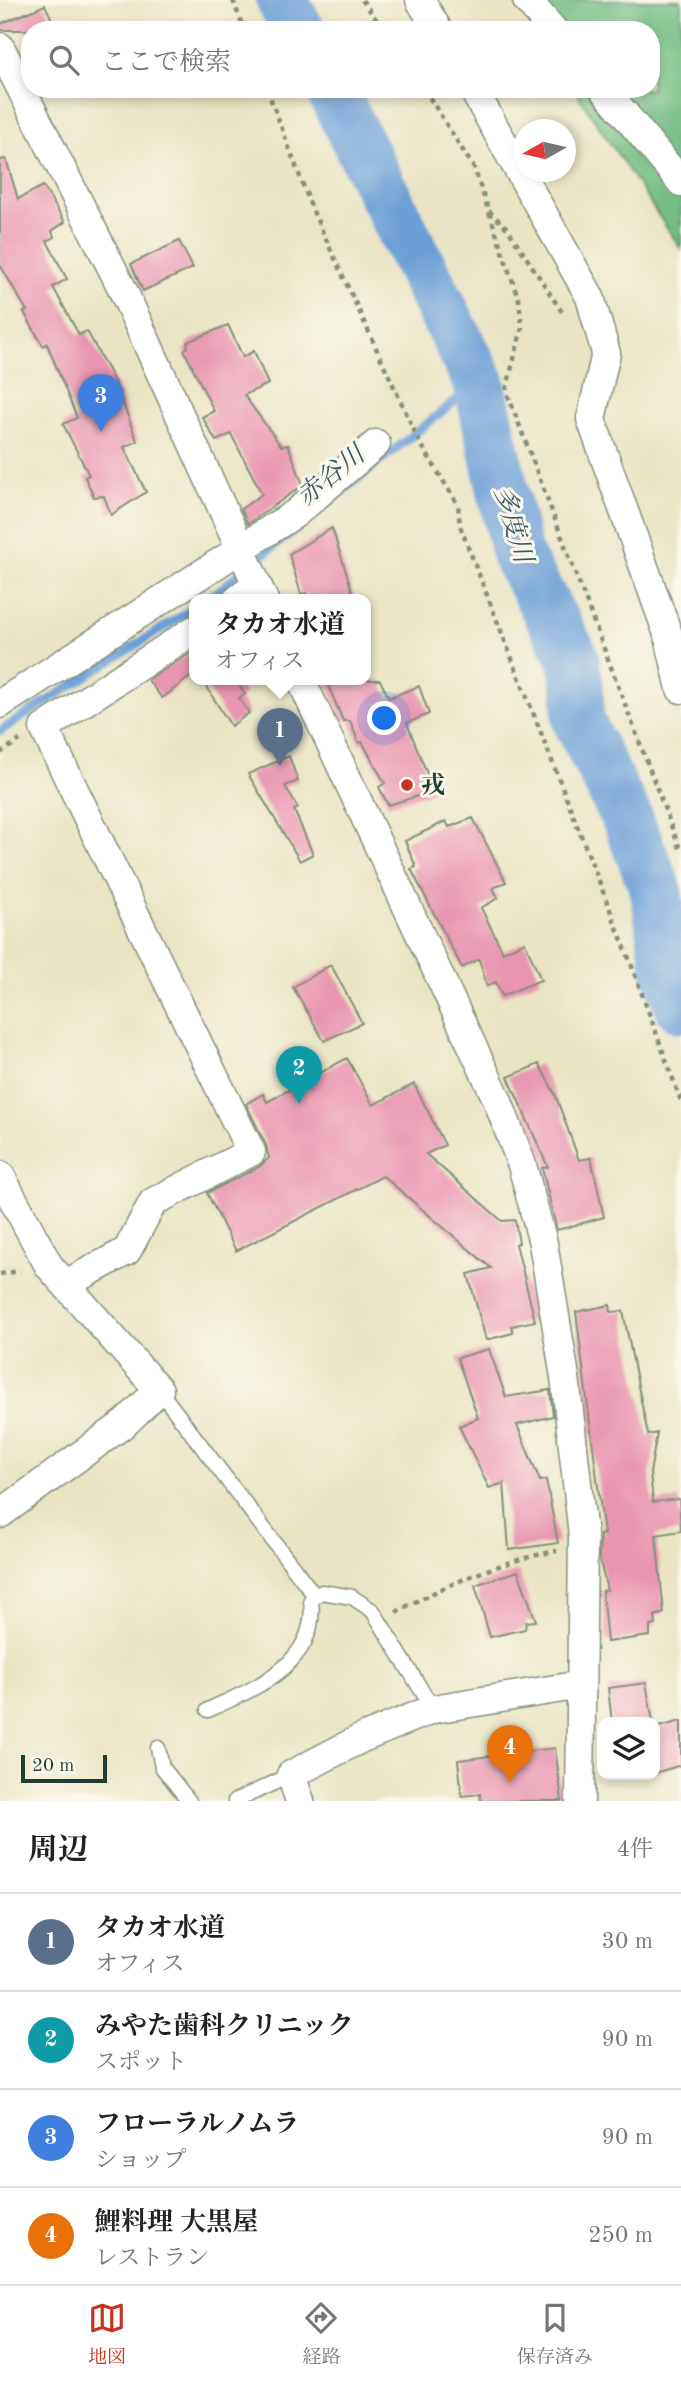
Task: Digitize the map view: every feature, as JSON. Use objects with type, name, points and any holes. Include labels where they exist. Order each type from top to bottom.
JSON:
[{"type":"street","points":[[420,0],[433,21]]},
{"type":"street","points":[[527,0],[545,21]]},
{"type":"street","points":[[0,47],[21,88]]},
{"type":"street","points":[[26,98],[121,286],[240,548],[253,594]]},
{"type":"street","points":[[477,98],[590,297],[606,352],[591,419],[669,637],[681,689]]},
{"type":"street","points":[[611,98],[681,182]]},
{"type":"street","points":[[0,704],[240,548],[250,545],[296,513],[376,444]]},
{"type":"street","points":[[66,1284],[127,1251],[153,1202],[251,1152],[44,728],[189,632]]},
{"type":"street","points":[[302,685],[497,1099],[522,1165],[550,1277],[583,1547],[580,1801]]},
{"type":"street","points":[[0,1175],[49,1266],[159,1390],[125,1423],[0,1514]]},
{"type":"street","points":[[295,1788],[360,1740],[433,1709],[581,1685]]},
{"type":"lane","points":[[159,1390],[315,1596]]},
{"type":"lane","points":[[208,1710],[274,1677],[310,1636],[314,1619],[312,1600],[322,1592],[352,1597],[373,1611],[433,1709]]},
{"type":"lane","points":[[158,1748],[162,1767],[189,1801]]},
{"type":"lane","points":[[235,1801],[295,1788]]},
{"type":"path","points":[[233,0],[241,21]]},
{"type":"path","points":[[362,0],[377,21]]},
{"type":"path","points":[[270,98],[312,209],[419,442],[458,505],[460,526],[627,953],[681,1101]]},
{"type":"path","points":[[430,98],[474,168],[519,300],[522,328],[506,390],[681,852]]},
{"type":"path","points":[[489,211],[507,228],[570,326]]},
{"type":"path","points":[[380,1621],[431,1593],[522,1558],[583,1547]]},
{"type":"green space","points":[[514,0],[681,0],[681,249],[580,98],[660,98],[660,21],[528,21]]},
{"type":"building","points":[[45,5],[53,21],[21,21],[21,30],[0,30],[0,24]]},
{"type":"building","points":[[6,159],[18,199],[43,186],[65,222],[52,231],[54,237],[47,241],[67,279],[53,287],[79,335],[87,331],[116,385],[137,441],[124,447],[146,492],[111,515],[104,496],[94,497],[85,477],[89,475],[63,424],[77,418],[47,344],[43,346],[24,312],[27,311],[0,265],[0,160]]},
{"type":"building","points":[[179,241],[193,268],[143,291],[131,264]]},
{"type":"building","points":[[228,325],[243,357],[254,351],[268,384],[244,395],[281,446],[288,445],[303,485],[248,524],[241,509],[262,494],[231,434],[216,441],[202,417],[214,411],[184,350],[188,347],[187,342]]},
{"type":"building","points":[[332,528],[353,594],[301,594],[289,554]]},
{"type":"building","points":[[189,654],[189,678],[162,698],[148,680]]},
{"type":"building","points":[[371,680],[380,680],[389,698],[419,686],[429,714],[407,723],[434,791],[388,805],[379,787],[385,783],[362,742],[359,743],[350,721],[343,721],[328,685],[371,685]]},
{"type":"building","points":[[205,685],[239,685],[245,694],[239,698],[249,713],[231,726]]},
{"type":"building","points":[[289,756],[298,781],[285,786],[298,808],[294,810],[313,854],[300,861],[248,774]]},
{"type":"building","points":[[473,818],[506,882],[493,888],[498,898],[481,908],[503,952],[525,942],[541,980],[502,996],[496,982],[487,986],[479,959],[462,968],[411,869],[416,867],[405,841],[446,821],[449,827]]},
{"type":"building","points":[[331,965],[362,1023],[324,1041],[293,987]]},
{"type":"building","points":[[347,1058],[373,1105],[414,1084],[445,1145],[426,1154],[502,1221],[515,1220],[519,1243],[516,1244],[535,1321],[511,1326],[513,1333],[486,1340],[468,1274],[491,1268],[383,1176],[236,1251],[207,1193],[259,1167],[269,1158],[266,1145],[246,1104],[263,1094],[267,1102]]},
{"type":"building","points":[[539,1064],[555,1094],[579,1160],[591,1158],[604,1217],[557,1230],[542,1168],[548,1167],[508,1077]]},
{"type":"building","points":[[610,1305],[611,1312],[623,1311],[648,1435],[657,1433],[650,1473],[653,1502],[679,1499],[681,1531],[656,1535],[664,1613],[655,1616],[656,1625],[650,1626],[650,1636],[607,1642],[602,1591],[607,1590],[599,1557],[600,1535],[604,1534],[576,1312]]},
{"type":"building","points":[[489,1349],[506,1397],[550,1390],[553,1416],[517,1425],[540,1481],[546,1480],[558,1543],[509,1550],[504,1483],[489,1488],[459,1426],[478,1418],[457,1358]]},
{"type":"building","points":[[518,1571],[536,1621],[526,1622],[525,1629],[490,1637],[475,1585]]},
{"type":"building","points":[[646,1683],[652,1717],[611,1717],[608,1688]]},
{"type":"building","points":[[681,1721],[681,1765],[660,1771],[660,1727]]},
{"type":"building","points":[[555,1748],[562,1801],[481,1801],[480,1794],[462,1796],[458,1760]]},
{"type":"waterway","name":"多度川","points":[[282,0],[294,21]]},
{"type":"waterway","name":"多度川","points":[[336,98],[479,382],[517,554],[573,657],[578,690],[578,720],[627,818],[656,890],[668,973],[681,1007]]},
{"type":"waterway","name":"赤谷川","points":[[328,503],[479,382]]},
{"type":"waterway","name":"赤谷川","points":[[214,594],[298,527]]},
{"type":"waterway","name":"赤谷川","points":[[0,731],[189,611]]},
{"type":"place","name":"フローラルノムラ","points":[[101,432]]},
{"type":"place","name":"タカオ水道","points":[[280,766]]},
{"type":"place","name":"戎","points":[[407,785]]},
{"type":"place","name":"みやた歯科クリニック","points":[[299,1104]]},
{"type":"place","name":"鯉料理 大黒屋","points":[[510,1783]]}]
